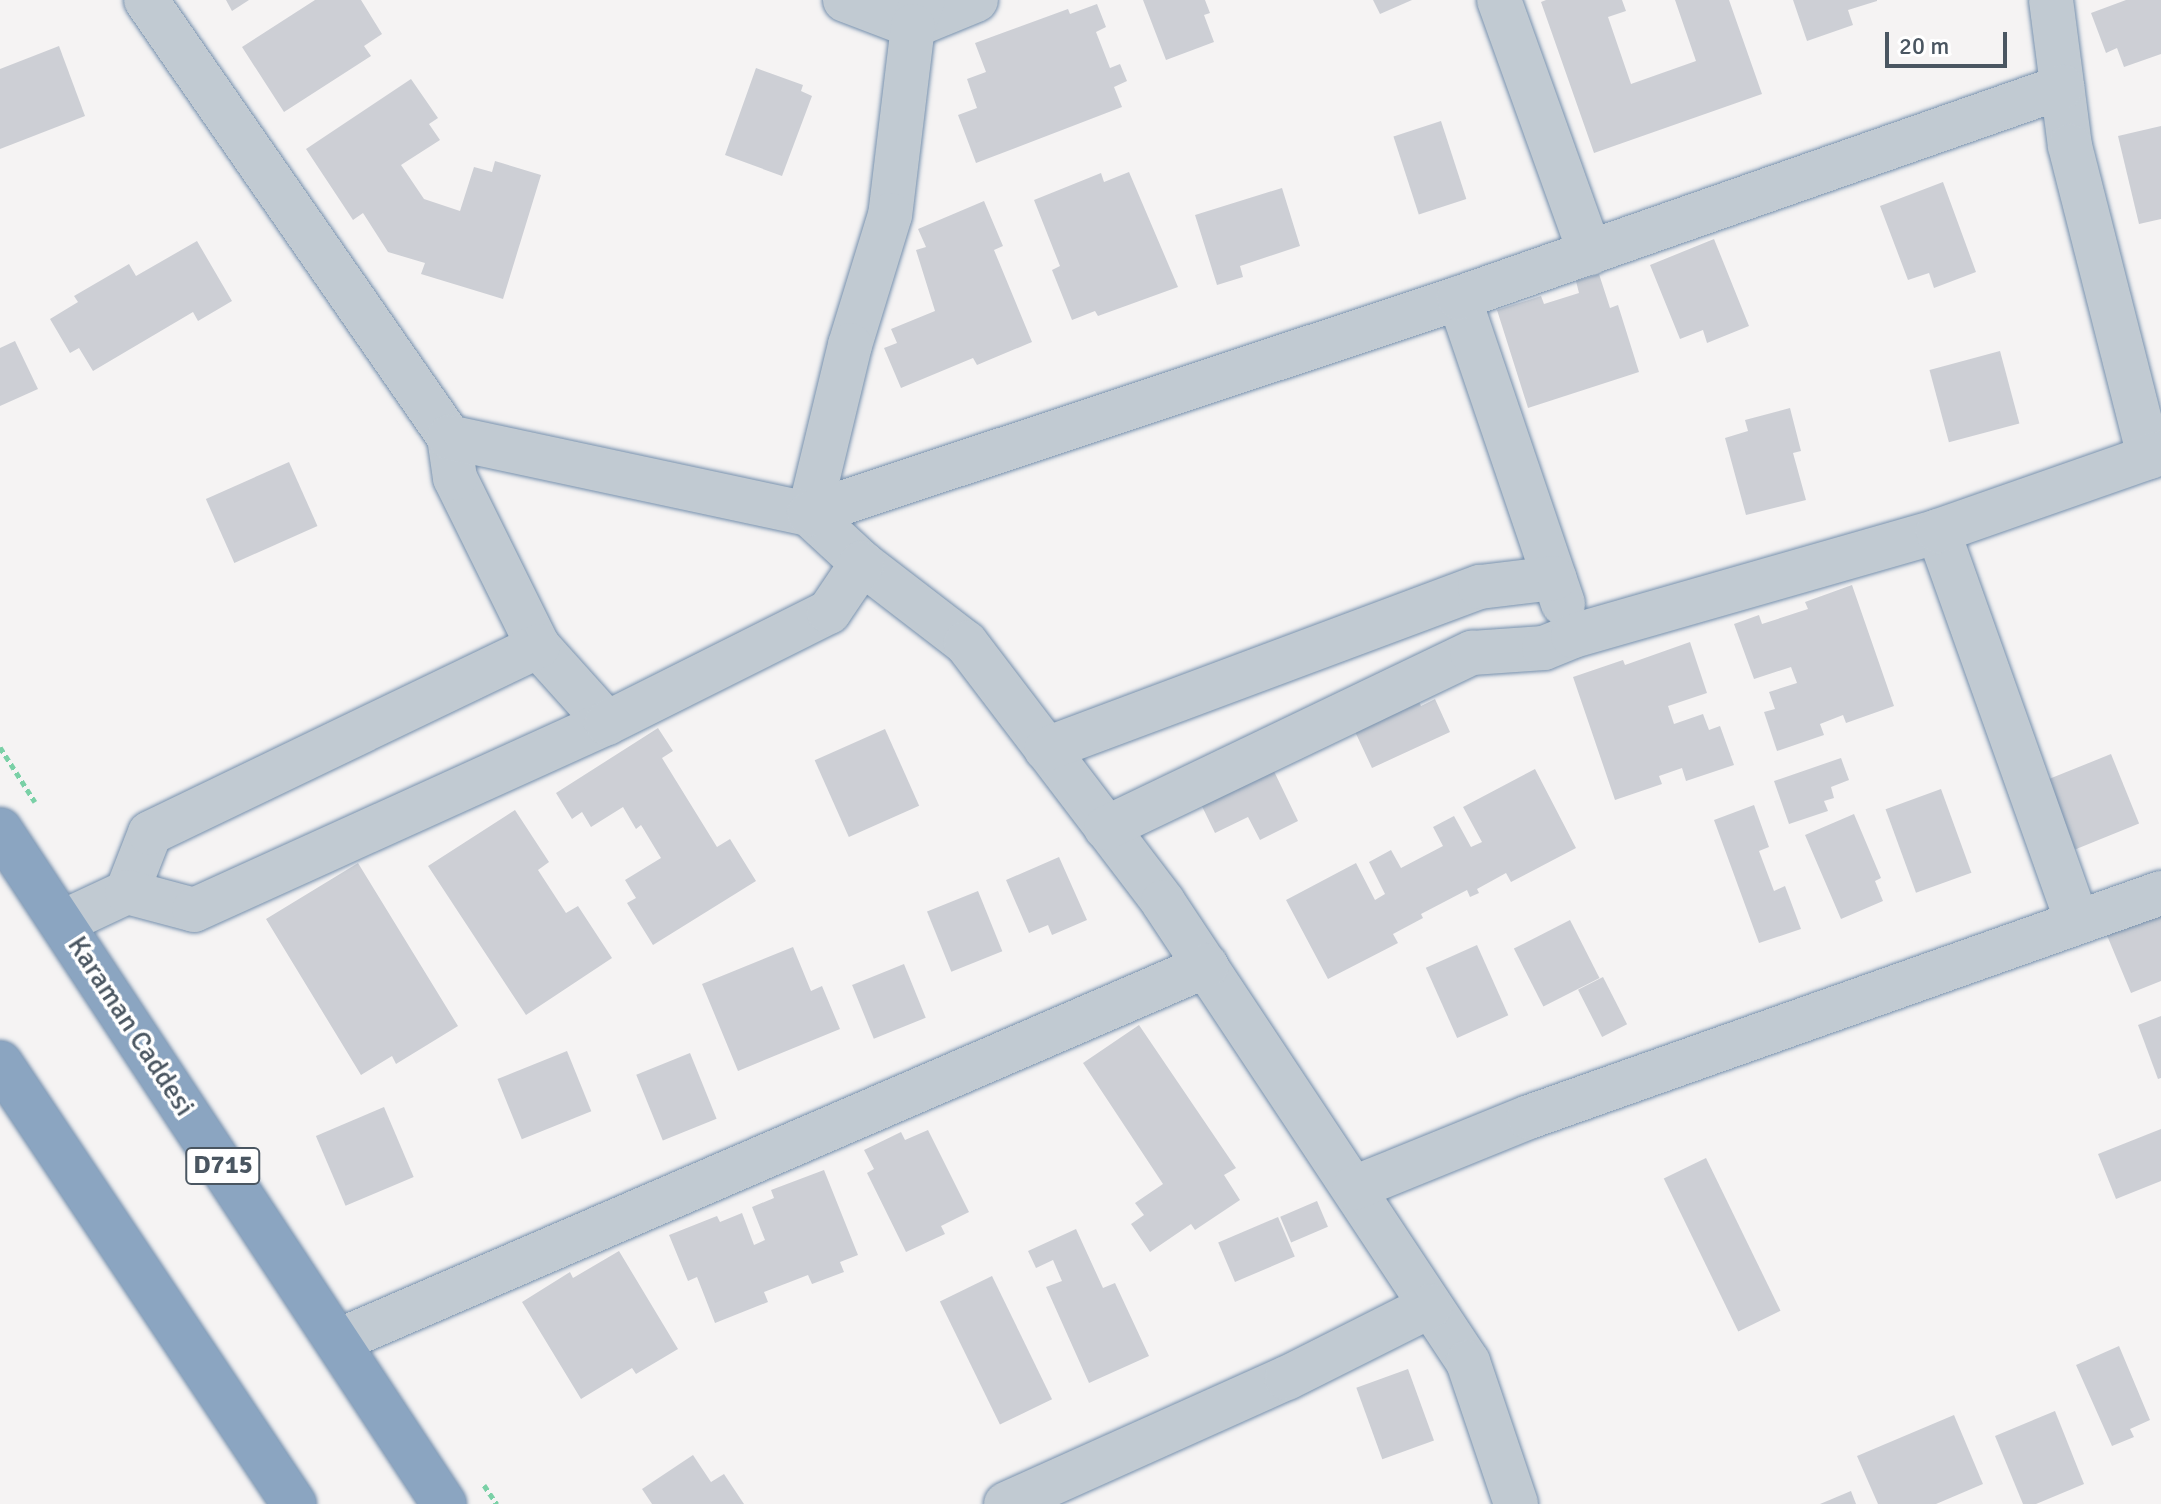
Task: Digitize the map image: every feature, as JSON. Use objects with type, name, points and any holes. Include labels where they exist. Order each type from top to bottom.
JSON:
[{"type":"highway","name":"Karaman Caddesi","points":[[0,830],[444,1504]]},
{"type":"highway","points":[[0,1063],[294,1504]]},
{"type":"street","points":[[146,0],[449,437],[455,478],[538,646],[607,723]]},
{"type":"street","points":[[845,0],[918,13],[976,0]]},
{"type":"street","points":[[1499,0],[1590,253]]},
{"type":"street","points":[[1106,828],[1472,653],[1544,648],[1573,636],[1938,531],[2155,455],[2070,146],[2051,0]]},
{"type":"street","points":[[809,514],[850,345],[890,215],[918,13]]},
{"type":"street","points":[[449,437],[809,514],[1459,298],[2062,87]]},
{"type":"street","points":[[1459,298],[1573,636]]},
{"type":"street","points":[[809,514],[862,563],[966,643],[1206,966],[1468,1362],[1516,1504]]},
{"type":"street","points":[[1938,531],[2077,921]]},
{"type":"street","points":[[63,922],[127,892],[194,910],[607,723],[829,612],[862,563]]},
{"type":"street","points":[[1046,749],[1480,587],[1554,578]]},
{"type":"street","points":[[127,892],[150,833],[538,646]]},
{"type":"street","points":[[1354,1188],[1529,1117],[2161,893]]},
{"type":"street","points":[[338,1341],[1206,966]]},
{"type":"street","points":[[1006,1504],[1287,1378],[1430,1306]]},
{"type":"building","points":[[226,0],[249,0],[232,11]]},
{"type":"building","points":[[315,0],[361,0],[382,34],[364,46],[371,56],[284,112],[242,47]]},
{"type":"building","points":[[1143,0],[1205,0],[1210,13],[1204,15],[1214,42],[1166,60]]},
{"type":"building","points":[[1373,0],[1412,0],[1380,14]]},
{"type":"building","points":[[1622,0],[1626,11],[1608,17],[1631,84],[1696,61],[1675,0],[1729,0],[1762,94],[1594,153],[1541,2]]},
{"type":"building","points":[[1793,0],[1877,1],[1848,10],[1853,25],[1807,41]]},
{"type":"building","points":[[2126,0],[2161,0],[2161,54],[2124,67],[2117,48],[2106,53],[2091,13]]},
{"type":"building","points":[[1097,4],[1106,27],[1096,32],[1110,68],[1120,64],[1127,81],[1114,87],[1122,107],[976,163],[958,115],[977,108],[967,79],[986,72],[975,43],[1068,9],[1070,14]]},
{"type":"building","points":[[59,46],[85,116],[0,149],[0,69]]},
{"type":"building","points":[[756,68],[803,85],[801,91],[812,96],[782,176],[725,155]]},
{"type":"building","points":[[411,79],[438,118],[429,124],[440,140],[401,165],[424,199],[460,211],[474,167],[492,172],[495,161],[541,175],[503,299],[421,274],[425,263],[388,252],[363,213],[353,220],[306,149]]},
{"type":"building","points":[[1441,121],[1466,199],[1419,214],[1393,136]]},
{"type":"building","points":[[2161,126],[2161,219],[2139,224],[2118,136]]},
{"type":"building","points":[[1129,172],[1178,287],[1098,316],[1095,311],[1072,320],[1052,270],[1060,266],[1034,200],[1101,173],[1104,182]]},
{"type":"building","points":[[1943,182],[1976,272],[1934,288],[1929,273],[1908,280],[1880,206]]},
{"type":"building","points":[[1282,188],[1300,246],[1240,266],[1243,277],[1217,285],[1195,215]]},
{"type":"building","points":[[984,201],[1003,246],[994,250],[1032,342],[977,365],[973,358],[901,388],[884,348],[897,343],[891,329],[935,311],[916,250],[926,247],[918,229]]},
{"type":"building","points":[[1714,239],[1749,326],[1707,343],[1703,330],[1680,339],[1650,265]]},
{"type":"building","points":[[197,241],[232,301],[198,321],[193,312],[93,371],[79,348],[70,353],[50,319],[78,302],[74,296],[129,264],[136,276]]},
{"type":"building","points":[[1599,274],[1610,308],[1618,305],[1639,372],[1528,408],[1497,310],[1541,296],[1544,304],[1579,293],[1576,281]]},
{"type":"building","points":[[15,341],[38,389],[0,406],[0,348]]},
{"type":"building","points":[[2000,351],[2019,423],[1949,442],[1929,370]]},
{"type":"building","points":[[1790,408],[1801,451],[1793,453],[1806,500],[1746,515],[1725,438],[1748,431],[1745,420]]},
{"type":"building","points":[[289,462],[317,526],[234,563],[206,499]]},
{"type":"building","points":[[1852,585],[1894,706],[1846,723],[1843,715],[1820,724],[1824,735],[1777,751],[1764,712],[1775,709],[1769,692],[1797,683],[1791,667],[1754,679],[1734,624],[1759,615],[1762,624],[1808,609],[1805,602]]},
{"type":"building","points":[[1690,642],[1707,693],[1668,706],[1674,724],[1703,714],[1709,730],[1720,726],[1734,765],[1686,781],[1682,768],[1659,776],[1662,784],[1615,800],[1573,677],[1623,660],[1625,665]]},
{"type":"building","points":[[1415,693],[1421,706],[1435,699],[1450,732],[1372,768],[1351,723]]},
{"type":"building","points":[[658,728],[673,751],[662,758],[717,847],[730,839],[756,881],[653,945],[627,903],[636,898],[625,880],[661,858],[641,825],[636,829],[623,807],[591,827],[582,812],[572,819],[556,793]]},
{"type":"building","points":[[885,729],[919,806],[849,837],[815,760]]},
{"type":"building","points":[[2111,754],[2139,824],[2066,853],[2038,784]]},
{"type":"building","points":[[1841,758],[1849,780],[1831,787],[1834,798],[1824,801],[1828,811],[1789,824],[1774,781]]},
{"type":"building","points":[[1269,761],[1298,821],[1260,840],[1248,817],[1215,833],[1197,796]]},
{"type":"building","points":[[1535,769],[1576,848],[1511,882],[1506,873],[1477,889],[1479,893],[1470,897],[1467,890],[1421,914],[1423,918],[1393,934],[1398,943],[1328,979],[1286,900],[1356,863],[1375,900],[1385,894],[1369,862],[1391,850],[1401,868],[1443,846],[1433,827],[1454,816],[1471,847],[1482,842],[1463,807]]},
{"type":"building","points":[[1941,789],[1971,873],[1916,893],[1886,809]]},
{"type":"building","points":[[1754,805],[1769,847],[1759,851],[1774,891],[1785,886],[1801,929],[1759,943],[1714,820]]},
{"type":"building","points":[[515,810],[549,862],[538,870],[566,913],[578,906],[612,958],[526,1015],[428,866]]},
{"type":"building","points":[[1854,814],[1881,878],[1875,881],[1883,901],[1841,919],[1805,835]]},
{"type":"building","points":[[1059,857],[1087,920],[1052,935],[1048,925],[1029,933],[1006,880]]},
{"type":"building","points":[[358,863],[458,1026],[396,1064],[392,1056],[361,1075],[266,919]]},
{"type":"building","points":[[978,891],[1002,951],[951,972],[927,912]]},
{"type":"building","points":[[2161,910],[2161,981],[2131,993],[2106,933]]},
{"type":"building","points":[[1570,920],[1600,978],[1543,1007],[1514,949]]},
{"type":"building","points":[[1477,945],[1508,1015],[1457,1038],[1426,968]]},
{"type":"building","points":[[793,947],[811,991],[822,986],[840,1029],[738,1071],[702,984]]},
{"type":"building","points":[[904,964],[926,1018],[874,1039],[852,985]]},
{"type":"building","points":[[1603,977],[1627,1024],[1602,1037],[1578,990]]},
{"type":"building","points":[[2161,1016],[2161,1078],[2158,1079],[2138,1025]]},
{"type":"building","points":[[1139,1025],[1236,1168],[1224,1175],[1240,1200],[1195,1230],[1191,1224],[1150,1252],[1131,1224],[1144,1215],[1135,1203],[1163,1184],[1083,1063]]},
{"type":"building","points":[[567,1051],[591,1111],[522,1139],[497,1079]]},
{"type":"building","points":[[690,1053],[717,1119],[663,1141],[636,1075]]},
{"type":"building","points":[[384,1107],[414,1177],[346,1206],[316,1136]]},
{"type":"building","points":[[2161,1129],[2161,1181],[2116,1199],[2098,1154]]},
{"type":"building","points":[[928,1130],[969,1212],[941,1226],[945,1234],[906,1252],[867,1173],[874,1169],[864,1150],[901,1132],[905,1140]]},
{"type":"building","points":[[1706,1158],[1781,1311],[1738,1331],[1664,1179]]},
{"type":"building","points":[[824,1170],[858,1255],[840,1262],[844,1272],[812,1284],[808,1275],[764,1292],[768,1302],[715,1323],[697,1277],[688,1281],[669,1235],[717,1216],[720,1222],[742,1213],[754,1245],[765,1240],[752,1207],[774,1198],[771,1190]]},
{"type":"building","points":[[1317,1201],[1328,1227],[1291,1242],[1280,1217]]},
{"type":"building","points":[[1278,1217],[1295,1257],[1235,1282],[1218,1242]]},
{"type":"building","points":[[1076,1229],[1103,1288],[1115,1283],[1149,1356],[1089,1383],[1046,1287],[1062,1281],[1053,1260],[1036,1268],[1028,1251]]},
{"type":"building","points":[[619,1251],[678,1349],[636,1374],[632,1368],[581,1399],[522,1302],[570,1272],[573,1278]]},
{"type":"building","points":[[992,1276],[1052,1399],[1000,1425],[940,1301]]},
{"type":"building","points":[[2119,1346],[2150,1420],[2130,1429],[2134,1437],[2112,1446],[2076,1365]]},
{"type":"building","points":[[1408,1369],[1434,1440],[1382,1459],[1356,1388]]},
{"type":"building","points":[[2055,1411],[2084,1484],[2036,1504],[2023,1504],[1995,1436]]},
{"type":"building","points":[[1954,1415],[1983,1484],[1936,1504],[1878,1504],[1857,1456]]},
{"type":"building","points":[[693,1455],[711,1482],[724,1474],[744,1504],[652,1504],[642,1489]]},
{"type":"building","points":[[1851,1491],[1856,1504],[1820,1504]]}]
